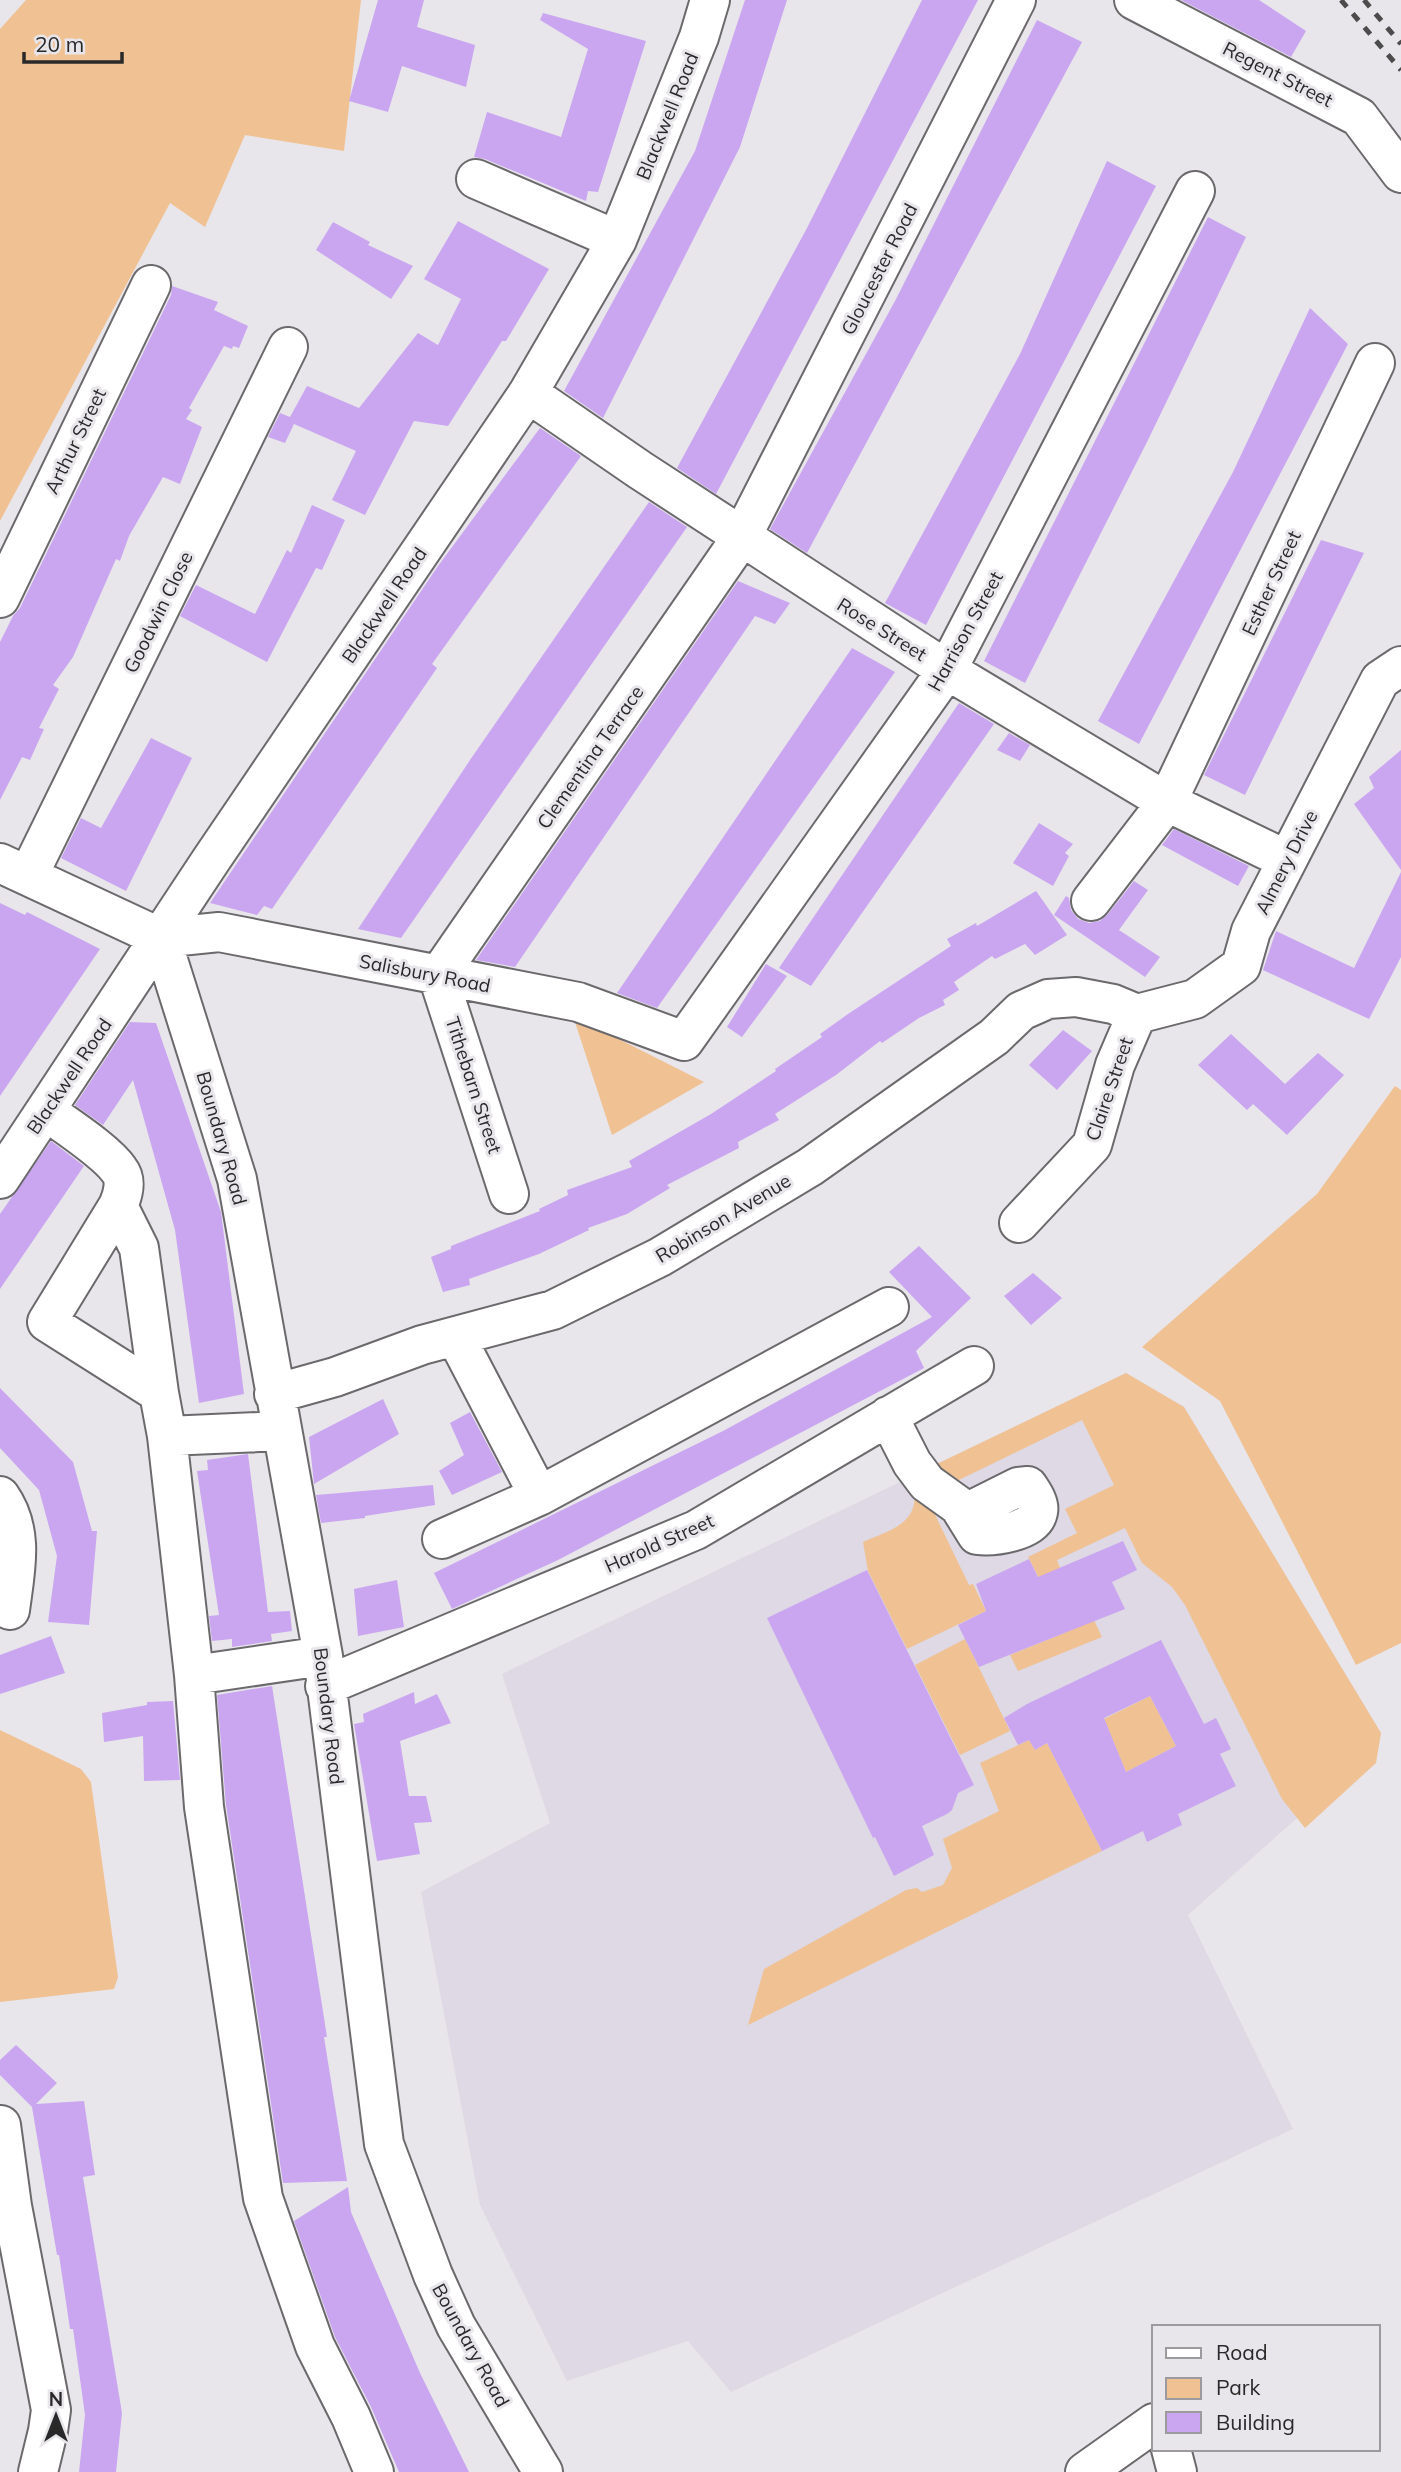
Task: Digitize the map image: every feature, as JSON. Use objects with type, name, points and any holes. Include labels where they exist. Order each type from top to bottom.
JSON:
[{"type":"street","name":"Blackwell Road","points":[[1,1177],[211,860],[528,393],[617,240],[699,37],[710,0]]},
{"type":"street","name":"Gloucester Road","points":[[741,538],[1016,0]]},
{"type":"street","name":"Regent Street","points":[[1134,0],[1359,117],[1401,173]]},
{"type":"street","points":[[476,179],[617,240]]},
{"type":"street","name":"Harrison Street","points":[[684,1041],[947,670],[1195,191]]},
{"type":"street","name":"Arthur Street","points":[[0,598],[150,285]]},
{"type":"street","name":"Goodwin Close","points":[[14,870],[288,347]]},
{"type":"street","name":"Esther Street","points":[[1091,901],[1167,802],[1375,363]]},
{"type":"street","name":"Rose Street","points":[[528,393],[741,538],[947,670],[1167,802],[1287,860]]},
{"type":"street","name":"Clementina Terrace","points":[[438,976],[741,538]]},
{"type":"street","name":"Almery Drive","points":[[1137,1014],[1195,999],[1241,966],[1251,931],[1380,680],[1401,666]]},
{"type":"street","points":[[14,870],[161,938]]},
{"type":"street","name":"Salisbury Road","points":[[161,938],[219,932],[578,1002],[684,1041]]},
{"type":"street","name":"Boundary Road","points":[[161,938],[237,1179],[324,1671],[384,2144],[433,2275],[456,2326],[543,2472]]},
{"type":"street","name":"Tithebarn Street","points":[[438,976],[509,1194]]},
{"type":"street","name":"Robinson Avenue","points":[[274,1394],[335,1377],[422,1345],[553,1310],[660,1257],[810,1167],[994,1037],[1021,1011],[1048,999],[1076,997],[1113,1004],[1137,1014]]},
{"type":"street","name":"Claire Street","points":[[1019,1223],[1091,1145],[1115,1065],[1137,1014]]},
{"type":"street","points":[[46,1111],[92,1145],[121,1171],[124,1193],[47,1322],[159,1393]]},
{"type":"street","points":[[118,1206],[139,1248],[167,1436],[194,1675],[204,1807],[263,2198],[315,2346],[351,2417],[374,2472]]},
{"type":"street","points":[[442,1539],[539,1496],[889,1307]]},
{"type":"street","points":[[456,1337],[539,1496]]},
{"type":"street","name":"Harold Street","points":[[194,1675],[324,1671],[696,1530],[974,1366]]},
{"type":"street","points":[[888,1416],[912,1463],[927,1483],[959,1506],[964,1514]]},
{"type":"street","points":[[167,1436],[282,1431]]},
{"type":"street","points":[[0,1496],[16,1530],[16,1561],[10,1610]]},
{"type":"street","points":[[1,2125],[12,2207],[51,2410],[38,2472]]},
{"type":"street","points":[[1085,2472],[1152,2424]]},
{"type":"street","points":[[1172,2451],[1177,2472]]},
{"type":"shaded area","points":[[1126,1373],[1184,1407],[1381,1733],[1369,1754],[1188,1915],[1293,2129],[731,2392],[688,2341],[567,2381],[480,2205],[421,1892],[550,1823],[502,1674]]},
{"type":"green space","points":[[26,0],[361,0],[344,151],[245,135],[205,227],[170,203],[0,521],[0,29]]},
{"type":"green space","points":[[573,1016],[704,1082],[612,1135]]},
{"type":"green space","points":[[1395,1086],[1401,1090],[1401,1643],[1356,1665],[1220,1401],[1142,1347],[1317,1194]]},
{"type":"green space","points":[[1126,1373],[1184,1407],[1381,1733],[1376,1763],[1305,1828],[1282,1799],[1185,1605],[1172,1587],[1142,1563],[1125,1528],[1057,1560],[1060,1568],[1082,1595],[1102,1637],[1018,1671],[1010,1655],[1067,1632],[1028,1557],[1077,1533],[1065,1509],[1114,1485],[1082,1420],[926,1496],[969,1585],[973,1584],[986,1611],[907,1649],[868,1571],[863,1542],[892,1530],[910,1515],[914,1504],[916,1474]]},
{"type":"green space","points":[[965,1639],[1010,1731],[960,1755],[915,1665]]},
{"type":"green space","points":[[1150,1696],[1176,1746],[1126,1772],[1104,1719]]},
{"type":"green space","points":[[0,1730],[81,1769],[91,1782],[118,1977],[114,1989],[0,2002]]},
{"type":"green space","points":[[1029,1740],[1035,1750],[1047,1743],[1102,1851],[748,2025],[764,1969],[906,1890],[917,1888],[922,1892],[943,1885],[952,1868],[943,1839],[999,1811],[980,1763]]},
{"type":"building","points":[[378,0],[424,0],[417,27],[475,45],[466,87],[402,66],[388,112],[349,101]]},
{"type":"building","points":[[745,0],[787,0],[740,147],[603,418],[564,391],[695,151]]},
{"type":"building","points":[[922,0],[978,0],[716,494],[677,468],[807,228]]},
{"type":"building","points":[[1181,0],[1259,0],[1306,31],[1291,57]]},
{"type":"building","points":[[543,13],[646,41],[598,192],[588,191],[586,201],[485,159],[474,157],[487,112],[561,137],[588,49],[540,20]]},
{"type":"building","points":[[1037,20],[1082,42],[807,553],[770,529],[895,301]]},
{"type":"building","points":[[1107,161],[1156,186],[926,625],[885,603],[1020,354]]},
{"type":"building","points":[[1208,217],[1246,237],[1148,440],[1025,683],[984,661]]},
{"type":"building","points":[[458,221],[549,269],[506,341],[502,341],[448,426],[414,421],[365,515],[332,500],[356,451],[294,424],[285,443],[268,437],[280,413],[290,417],[307,386],[359,408],[418,333],[438,345],[461,299],[424,279]]},
{"type":"building","points":[[333,222],[370,242],[368,245],[413,266],[391,299],[316,250]]},
{"type":"building","points":[[172,286],[218,302],[214,310],[248,326],[239,348],[224,346],[189,408],[192,410],[186,419],[202,427],[180,484],[163,477],[129,536],[120,561],[116,559],[73,657],[53,685],[59,689],[39,728],[44,729],[30,760],[22,757],[0,800],[0,642],[20,608],[171,295]]},
{"type":"building","points":[[1310,308],[1348,344],[1139,744],[1098,721],[1233,472]]},
{"type":"building","points":[[540,428],[581,456],[432,664],[437,668],[272,909],[264,906],[257,915],[210,903],[438,566]]},
{"type":"building","points":[[649,502],[687,527],[401,938],[358,929],[470,760]]},
{"type":"building","points":[[312,505],[345,520],[322,570],[316,568],[267,662],[180,616],[196,585],[255,614],[287,550],[291,553]]},
{"type":"building","points":[[1321,540],[1364,553],[1245,795],[1204,775]]},
{"type":"building","points":[[738,581],[790,603],[775,624],[755,616],[515,967],[476,960]]},
{"type":"building","points":[[852,648],[895,672],[657,1008],[617,993]]},
{"type":"building","points":[[959,703],[994,724],[811,986],[779,968]]},
{"type":"building","points":[[1009,733],[1030,745],[1020,761],[997,750]]},
{"type":"building","points":[[151,738],[192,758],[126,891],[61,858],[81,818],[101,828]]},
{"type":"building","points":[[1401,750],[1401,870],[1354,804],[1374,788],[1369,777]]},
{"type":"building","points":[[1039,823],[1073,844],[1065,853],[1069,856],[1053,886],[1013,863]]},
{"type":"building","points":[[1174,829],[1249,866],[1238,886],[1162,845]]},
{"type":"building","points":[[1401,872],[1401,957],[1369,1019],[1263,970],[1276,931],[1354,968]]},
{"type":"building","points":[[1134,881],[1148,890],[1119,930],[1160,957],[1145,977],[1054,915],[1066,896],[1078,919],[1089,923],[1100,921]]},
{"type":"building","points":[[1036,891],[1067,935],[1035,955],[1025,944],[995,959],[992,956],[954,982],[959,990],[943,1000],[945,1005],[919,1018],[882,1043],[880,1041],[836,1075],[775,1114],[779,1120],[738,1142],[739,1148],[667,1185],[670,1188],[627,1214],[588,1228],[589,1230],[539,1254],[469,1279],[470,1285],[443,1292],[431,1257],[451,1249],[451,1246],[540,1211],[539,1209],[568,1195],[567,1190],[632,1167],[629,1161],[711,1114],[776,1071],[775,1069],[822,1037],[820,1034],[848,1014],[951,946],[947,939],[976,923],[977,926]]},
{"type":"building","points":[[0,903],[25,915],[27,912],[100,949],[0,1096]]},
{"type":"building","points":[[766,964],[787,976],[742,1037],[727,1027]]},
{"type":"building","points":[[130,1022],[156,1023],[221,1212],[244,1394],[199,1403],[175,1230],[133,1080],[103,1125],[75,1105]]},
{"type":"building","points":[[1063,1030],[1092,1051],[1057,1090],[1029,1065]]},
{"type":"building","points":[[1231,1034],[1285,1084],[1318,1053],[1344,1075],[1287,1135],[1253,1104],[1247,1110],[1198,1065]]},
{"type":"building","points":[[51,1141],[84,1166],[0,1289],[0,1214]]},
{"type":"building","points":[[919,1246],[971,1298],[916,1351],[924,1368],[558,1560],[452,1609],[434,1573],[723,1431],[932,1317],[889,1272]]},
{"type":"building","points":[[1033,1273],[1062,1298],[1031,1325],[1004,1296]]},
{"type":"building","points":[[0,1388],[73,1462],[92,1531],[97,1531],[89,1625],[48,1622],[57,1556],[39,1490],[0,1448]]},
{"type":"building","points":[[383,1399],[399,1434],[314,1484],[309,1437]]},
{"type":"building","points":[[470,1412],[502,1472],[452,1495],[439,1471],[464,1455],[450,1423]]},
{"type":"building","points":[[248,1454],[268,1612],[290,1611],[292,1631],[271,1634],[272,1641],[232,1647],[232,1639],[212,1641],[209,1616],[219,1615],[197,1471],[208,1470],[207,1460]]},
{"type":"building","points":[[433,1485],[435,1505],[321,1523],[316,1495]]},
{"type":"building","points":[[1123,1541],[1137,1570],[1112,1582],[1125,1609],[979,1667],[958,1625],[986,1611],[976,1584],[1029,1559],[1038,1577]]},
{"type":"building","points":[[867,1570],[974,1785],[958,1793],[952,1810],[947,1814],[922,1826],[934,1855],[894,1876],[767,1618]]},
{"type":"building","points":[[397,1580],[404,1627],[358,1636],[354,1589]]},
{"type":"building","points":[[51,1636],[65,1673],[0,1694],[0,1655]]},
{"type":"building","points":[[1161,1640],[1204,1724],[1216,1718],[1231,1749],[1220,1754],[1236,1786],[1178,1814],[1182,1825],[1147,1842],[1143,1831],[1102,1851],[1047,1743],[1035,1750],[1029,1740],[1018,1745],[1004,1718],[1027,1704]],"holes":[[[1150,1696],[1176,1746],[1126,1772],[1104,1718]]]},
{"type":"building","points":[[272,1686],[347,2181],[283,2183],[226,1805],[217,1695]]},
{"type":"building","points":[[414,1692],[415,1704],[437,1694],[451,1723],[400,1741],[409,1796],[426,1796],[432,1822],[414,1823],[420,1854],[377,1861],[354,1724],[364,1722],[363,1714]]},
{"type":"building","points":[[173,1701],[180,1780],[144,1781],[143,1736],[104,1742],[102,1713],[147,1705],[147,1702]]},
{"type":"building","points":[[16,2045],[57,2083],[36,2104],[84,2101],[95,2175],[83,2177],[122,2413],[116,2472],[79,2472],[85,2415],[73,2329],[70,2329],[32,2107],[0,2075],[0,2060]]},
{"type":"building","points":[[348,2187],[351,2212],[420,2373],[469,2472],[399,2472],[371,2407],[335,2337],[294,2221]]},
{"type":"railway","points":[[1341,0],[1401,70]]},
{"type":"railway","points":[[1364,0],[1401,44]]}]
